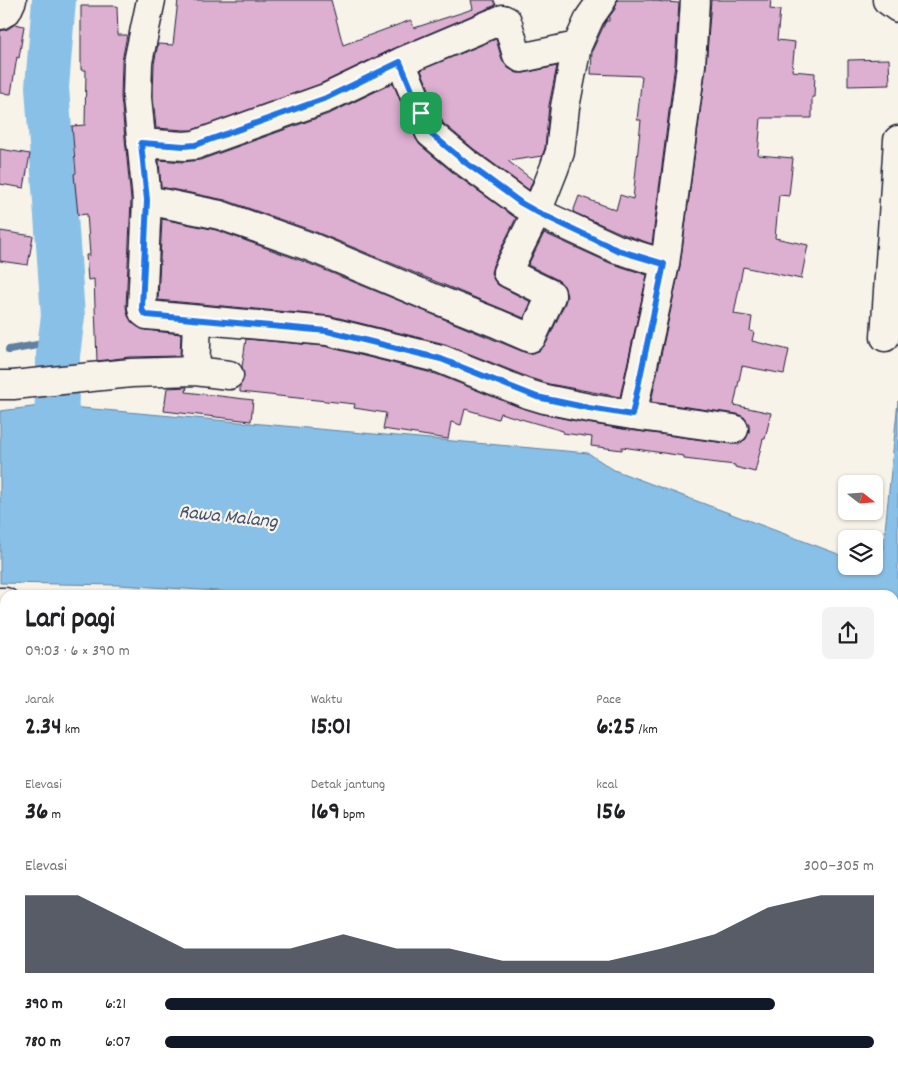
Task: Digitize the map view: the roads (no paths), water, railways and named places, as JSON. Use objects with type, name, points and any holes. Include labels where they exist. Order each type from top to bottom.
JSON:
[{"type":"street","points":[[0,15],[8,11],[12,0]]},
{"type":"street","points":[[151,0],[138,62],[137,97],[147,200],[142,308],[143,312],[147,315],[327,331],[441,359],[537,397],[632,415],[734,429]]},
{"type":"street","points":[[147,200],[220,215],[310,247],[496,322],[530,338],[533,336],[551,294],[507,272],[537,212],[560,152],[565,107],[577,46],[590,17],[602,0]]},
{"type":"street","points":[[632,415],[664,264],[691,65],[695,0]]},
{"type":"street","points":[[887,0],[898,8]]},
{"type":"street","points":[[141,143],[195,145],[326,98],[400,62],[503,19],[507,21],[517,55],[521,58],[577,46]]},
{"type":"street","points":[[400,62],[430,133],[465,162],[521,203],[537,212],[617,250],[664,264]]},
{"type":"street","points":[[885,337],[898,140]]},
{"type":"street","points":[[195,372],[197,320]]},
{"type":"street","points":[[7,385],[130,373],[195,372],[229,376]]},
{"type":"water","name":"Rawa Malang","points":[[898,401],[898,590],[201,590],[119,585],[0,583],[0,411],[48,405],[588,453],[614,470],[838,554],[838,575],[883,575],[883,550]]},
{"type":"waterway","points":[[54,0],[47,87],[63,316],[58,355],[55,465]]},
{"type":"waterway","points":[[9,350],[60,341]]}]
